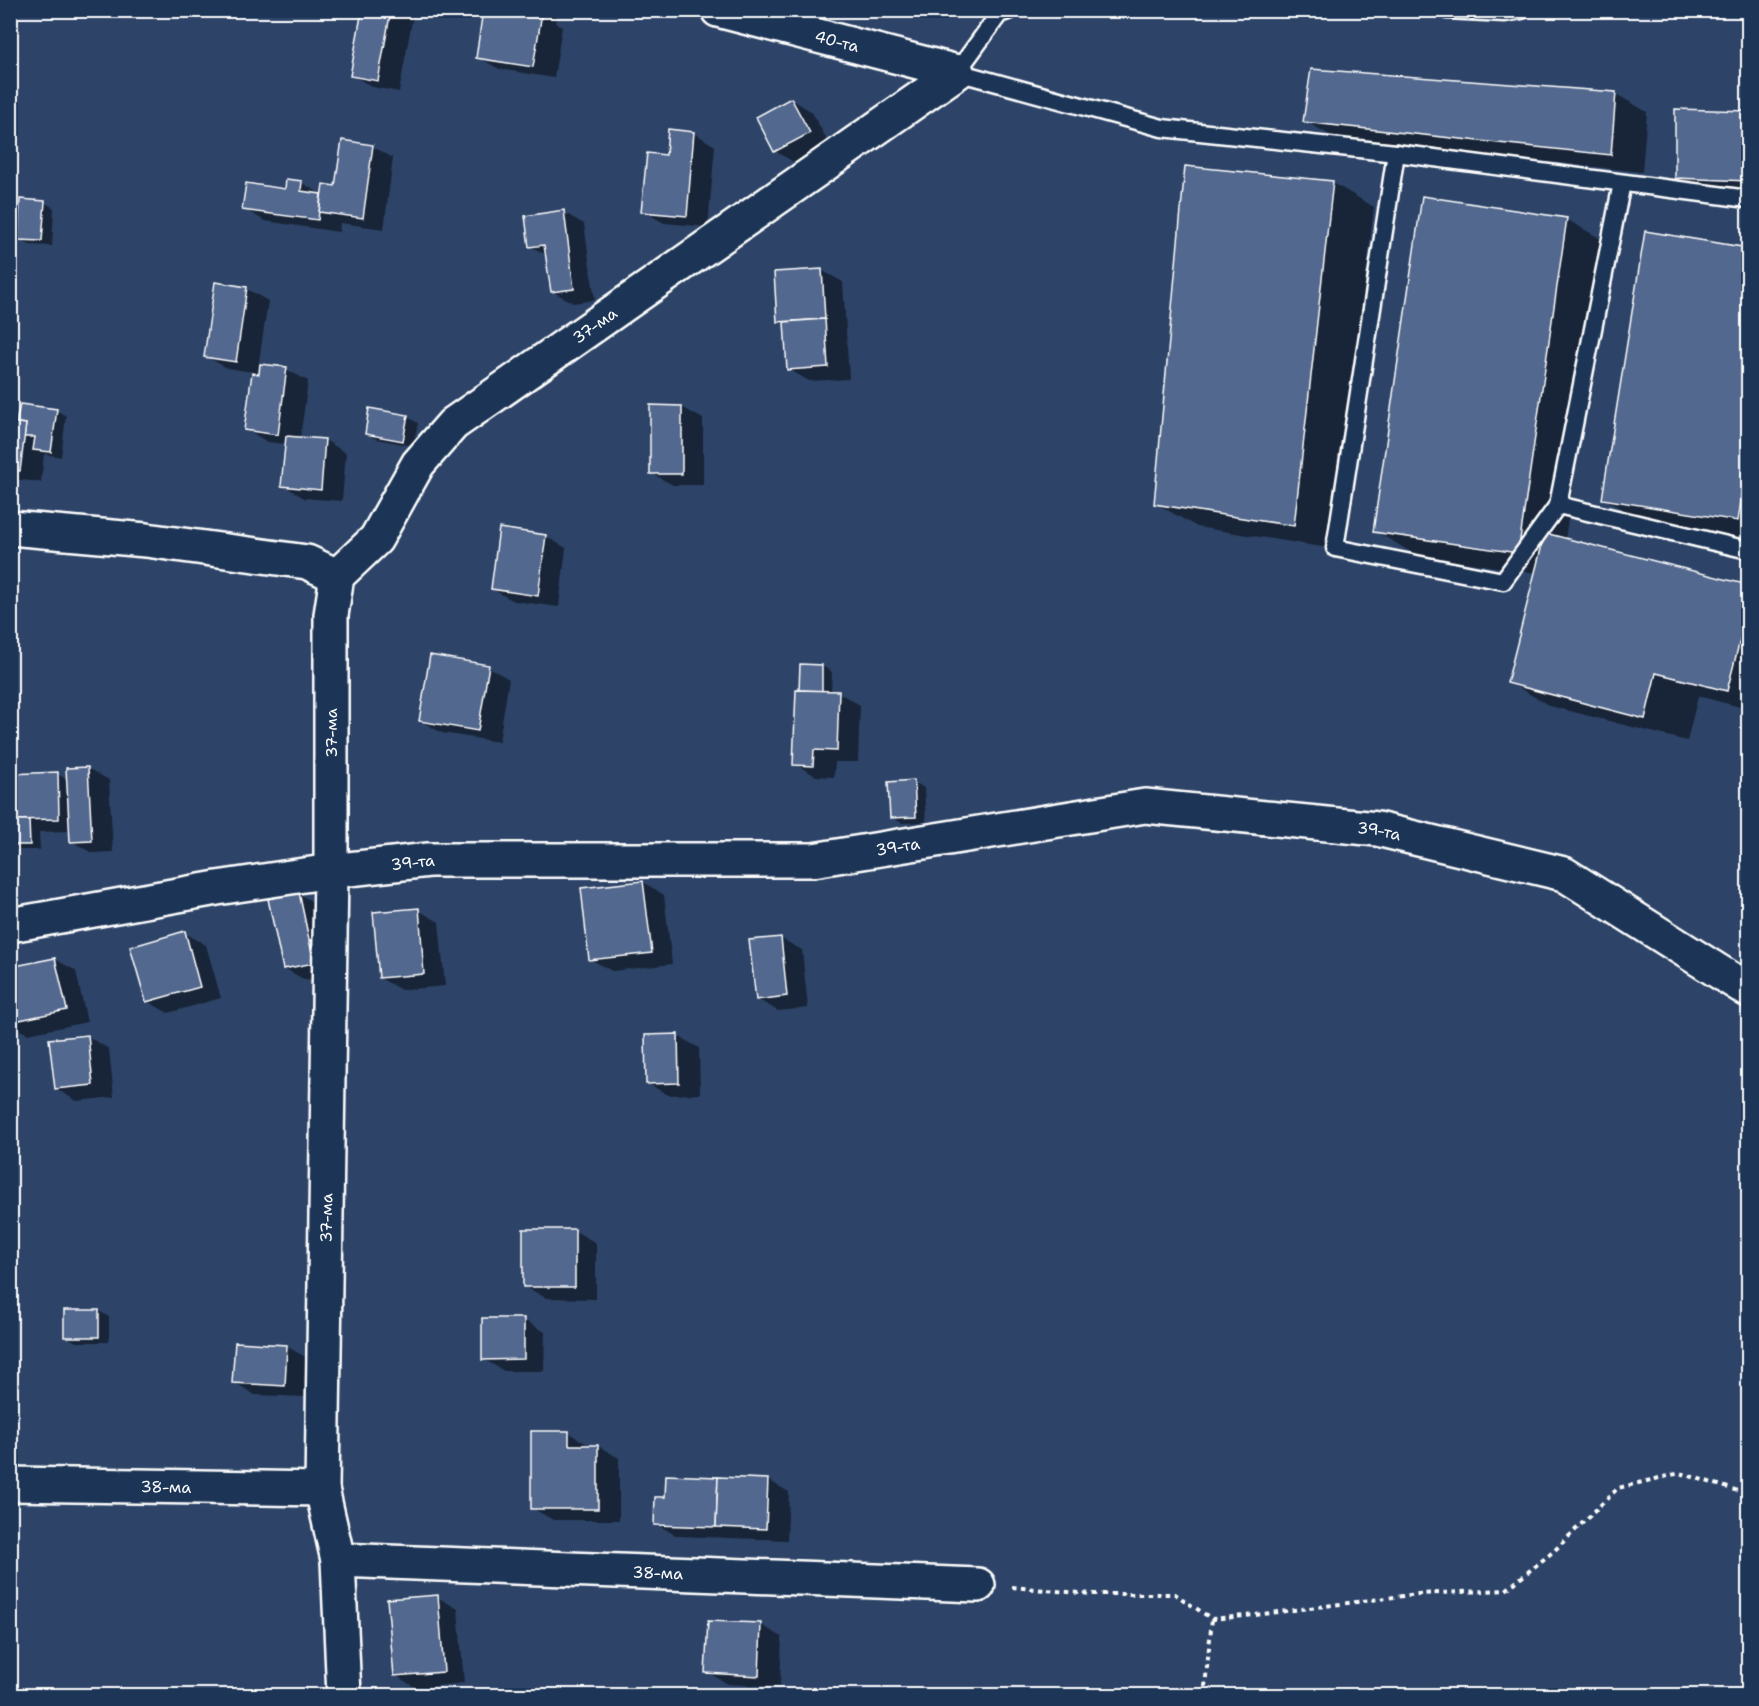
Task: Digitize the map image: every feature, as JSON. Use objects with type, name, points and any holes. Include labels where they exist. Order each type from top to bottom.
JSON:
[{"type":"street","name":"40-та","points":[[718,10],[957,72]]},
{"type":"street","name":"37-ма","points":[[344,1695],[338,1560],[322,1489],[331,871],[331,615],[337,576],[376,539],[418,464],[453,424],[957,72]]},
{"type":"street","points":[[10,528],[146,540],[307,562],[337,576]]},
{"type":"street","name":"39-та","points":[[10,925],[217,888],[331,871],[429,860],[813,860],[1145,806],[1377,829],[1564,874],[1749,990]]},
{"type":"street","name":"38-ма","points":[[10,1484],[322,1489]]},
{"type":"street","name":"38-ма","points":[[338,1560],[978,1585]]},
{"type":"lane","points":[[1011,10],[999,14],[957,72],[1162,128],[1396,153],[1749,199]]},
{"type":"lane","points":[[1446,10],[1505,13],[1522,10]]},
{"type":"lane","points":[[1396,153],[1335,548],[1503,581],[1558,505],[1622,183]]},
{"type":"lane","points":[[1558,505],[1749,550]]},
{"type":"path","points":[[978,1585],[1091,1594],[1175,1594],[1212,1619],[1418,1593],[1506,1590],[1555,1550],[1618,1488],[1680,1473],[1749,1494]]},
{"type":"path","points":[[1204,1695],[1212,1619]]},
{"type":"building","points":[[362,10],[391,10],[378,81],[350,76]]},
{"type":"building","points":[[483,10],[535,10],[535,12],[542,13],[533,67],[476,58]]},
{"type":"building","points":[[1311,69],[1616,92],[1611,155],[1303,122]]},
{"type":"building","points":[[791,98],[810,133],[774,152],[756,117]]},
{"type":"building","points":[[1675,109],[1748,111],[1748,181],[1675,178]]},
{"type":"building","points":[[668,129],[694,132],[687,216],[641,212],[647,153],[666,155]]},
{"type":"building","points":[[342,140],[373,145],[363,218],[319,212],[323,184],[335,186]]},
{"type":"building","points":[[1185,166],[1333,181],[1294,526],[1154,504]]},
{"type":"building","points":[[286,179],[302,181],[301,191],[321,194],[318,220],[242,210],[246,183],[285,189]]},
{"type":"building","points":[[1422,196],[1567,218],[1518,553],[1373,532]]},
{"type":"building","points":[[20,199],[45,201],[42,241],[18,240]]},
{"type":"building","points":[[564,210],[574,289],[551,292],[544,245],[529,247],[525,216]]},
{"type":"building","points":[[1645,231],[1748,248],[1748,456],[1738,521],[1602,499]]},
{"type":"building","points":[[822,269],[825,319],[777,322],[774,272]]},
{"type":"building","points":[[215,282],[247,287],[236,362],[204,357]]},
{"type":"building","points":[[825,319],[828,367],[787,370],[784,322]]},
{"type":"building","points":[[260,364],[287,367],[278,435],[244,430],[252,373],[259,374]]},
{"type":"building","points":[[20,404],[57,409],[51,452],[33,450],[35,437],[24,437],[26,424],[16,423]]},
{"type":"building","points":[[650,405],[682,406],[682,474],[650,474]]},
{"type":"building","points":[[369,408],[408,415],[403,441],[365,434]]},
{"type":"building","points":[[10,422],[26,424],[20,471],[10,470]]},
{"type":"building","points":[[286,436],[325,439],[321,490],[281,486]]},
{"type":"building","points":[[499,528],[546,535],[538,596],[491,589]]},
{"type":"building","points":[[1545,533],[1748,585],[1748,609],[1727,691],[1656,673],[1645,719],[1507,683]]},
{"type":"building","points":[[430,655],[489,665],[478,731],[419,721]]},
{"type":"building","points":[[800,664],[822,665],[822,691],[799,690]]},
{"type":"building","points":[[796,690],[839,691],[837,751],[814,750],[813,766],[793,765]]},
{"type":"building","points":[[88,767],[92,841],[70,842],[66,768]]},
{"type":"building","points":[[58,772],[59,819],[10,820],[10,774]]},
{"type":"building","points":[[914,780],[916,817],[890,818],[888,782]]},
{"type":"building","points":[[10,820],[29,820],[30,845],[10,845]]},
{"type":"building","points":[[643,881],[652,953],[589,960],[581,888]]},
{"type":"building","points":[[299,892],[314,963],[283,969],[268,899]]},
{"type":"building","points":[[419,908],[424,974],[379,978],[373,912]]},
{"type":"building","points":[[185,931],[200,987],[146,1002],[130,947]]},
{"type":"building","points":[[781,937],[787,996],[756,1000],[749,940]]},
{"type":"building","points":[[55,958],[67,1010],[10,1022],[10,967]]},
{"type":"building","points":[[678,1034],[679,1083],[646,1084],[645,1035]]},
{"type":"building","points":[[88,1035],[93,1085],[55,1089],[49,1039]]},
{"type":"building","points":[[523,1229],[575,1229],[575,1287],[523,1287]]},
{"type":"building","points":[[64,1310],[99,1310],[99,1337],[64,1337]]},
{"type":"building","points":[[482,1318],[524,1318],[524,1359],[482,1360]]},
{"type":"building","points":[[235,1342],[287,1345],[285,1386],[232,1383]]},
{"type":"building","points":[[531,1431],[569,1431],[569,1445],[598,1445],[598,1509],[531,1509]]},
{"type":"building","points":[[666,1475],[718,1477],[716,1527],[654,1525],[655,1497],[665,1497]]},
{"type":"building","points":[[718,1477],[768,1479],[766,1529],[716,1527]]},
{"type":"building","points":[[438,1595],[444,1672],[394,1676],[387,1599]]},
{"type":"building","points":[[708,1621],[761,1623],[759,1676],[705,1673]]}]
